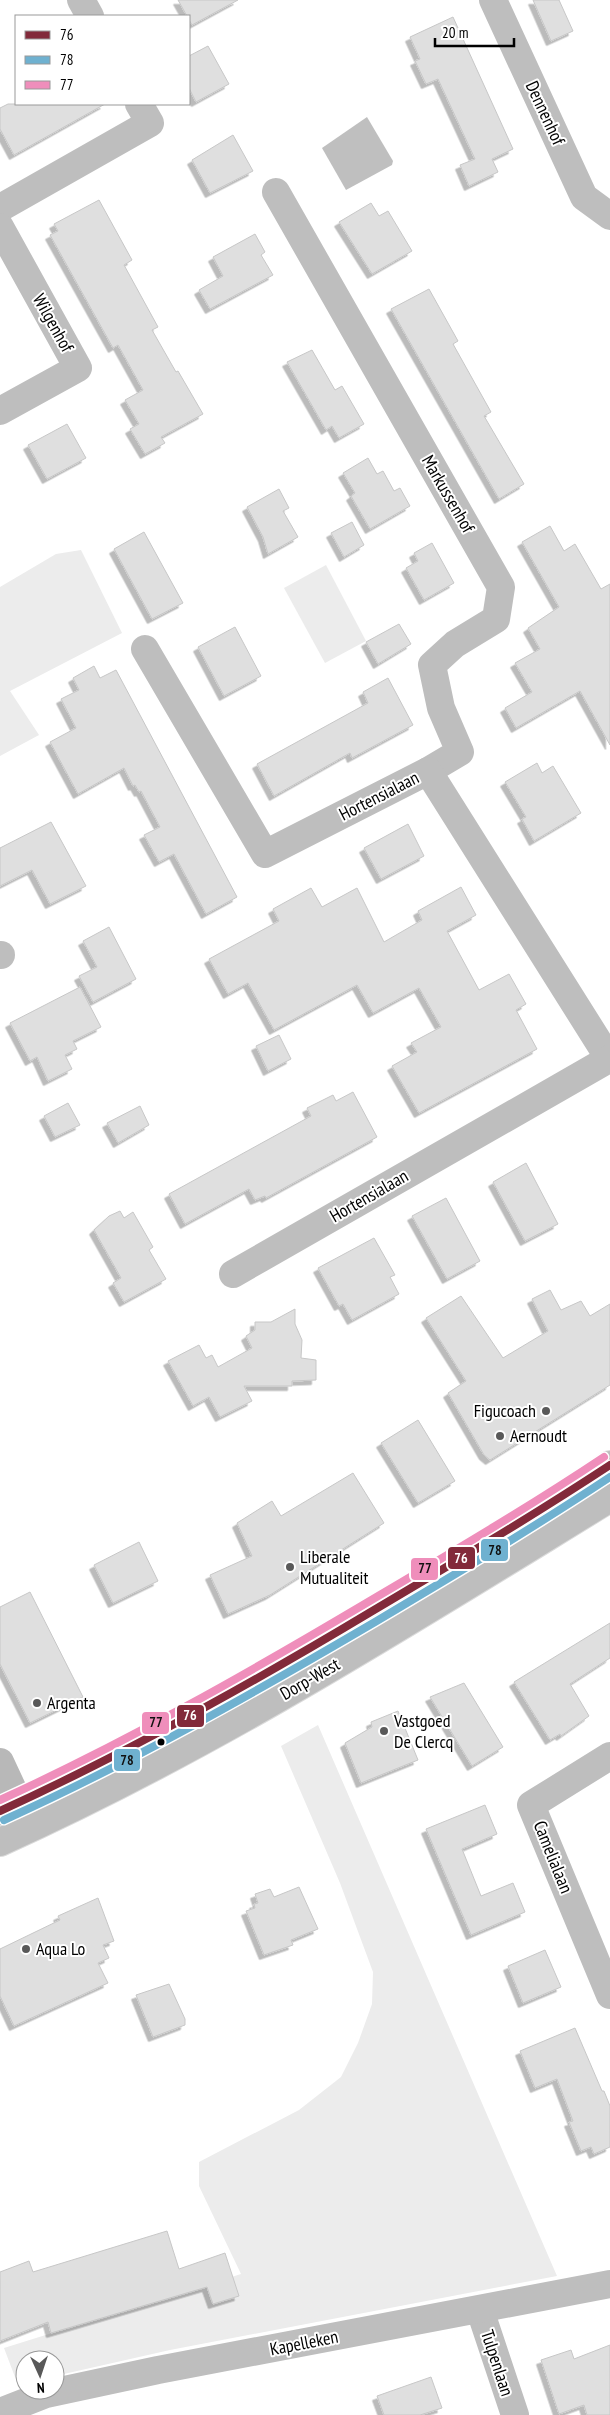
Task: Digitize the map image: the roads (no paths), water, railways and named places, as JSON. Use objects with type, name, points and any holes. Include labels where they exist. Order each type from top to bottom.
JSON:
[{"type":"street","points":[[81,0],[89,15]]},
{"type":"street","name":"Dennenhof","points":[[493,0],[584,197],[610,216]]},
{"type":"street","points":[[0,208],[150,123],[140,105]]},
{"type":"street","name":"Markussenhof","points":[[276,192],[501,587],[496,619],[455,644],[432,665],[441,708],[460,752],[428,771]]},
{"type":"street","name":"Wilgenhof","points":[[0,227],[78,368],[0,411]]},
{"type":"street","name":"Hortensialaan","points":[[145,649],[265,854],[428,771],[610,1060],[233,1274]]},
{"type":"street","name":"Dorp-West","points":[[9,1807],[213,1705],[399,1596],[610,1465]]},
{"type":"street","name":"Dorp-West","points":[[0,1842],[90,1800],[220,1731],[413,1619],[610,1498]]},
{"type":"street","name":"Camelialaan","points":[[610,1756],[532,1805],[610,1995]]},
{"type":"street","points":[[0,1762],[9,1807],[31,1828]]},
{"type":"street","name":"Kapelleken","points":[[0,2412],[46,2394],[158,2370],[610,2284]]},
{"type":"street","name":"Tulpenlaan","points":[[480,2310],[515,2415]]},
{"type":"place","name":"Figucoach","points":[[546,1411]]},
{"type":"place","name":"Aernoudt","points":[[500,1436]]},
{"type":"place","name":"Liberale Mutualiteit","points":[[290,1567]]},
{"type":"place","name":"Argenta","points":[[37,1703]]},
{"type":"place","name":"Vastgoed De Clercq","points":[[384,1731]]},
{"type":"place","name":"Aqua Lo","points":[[26,1949]]}]
